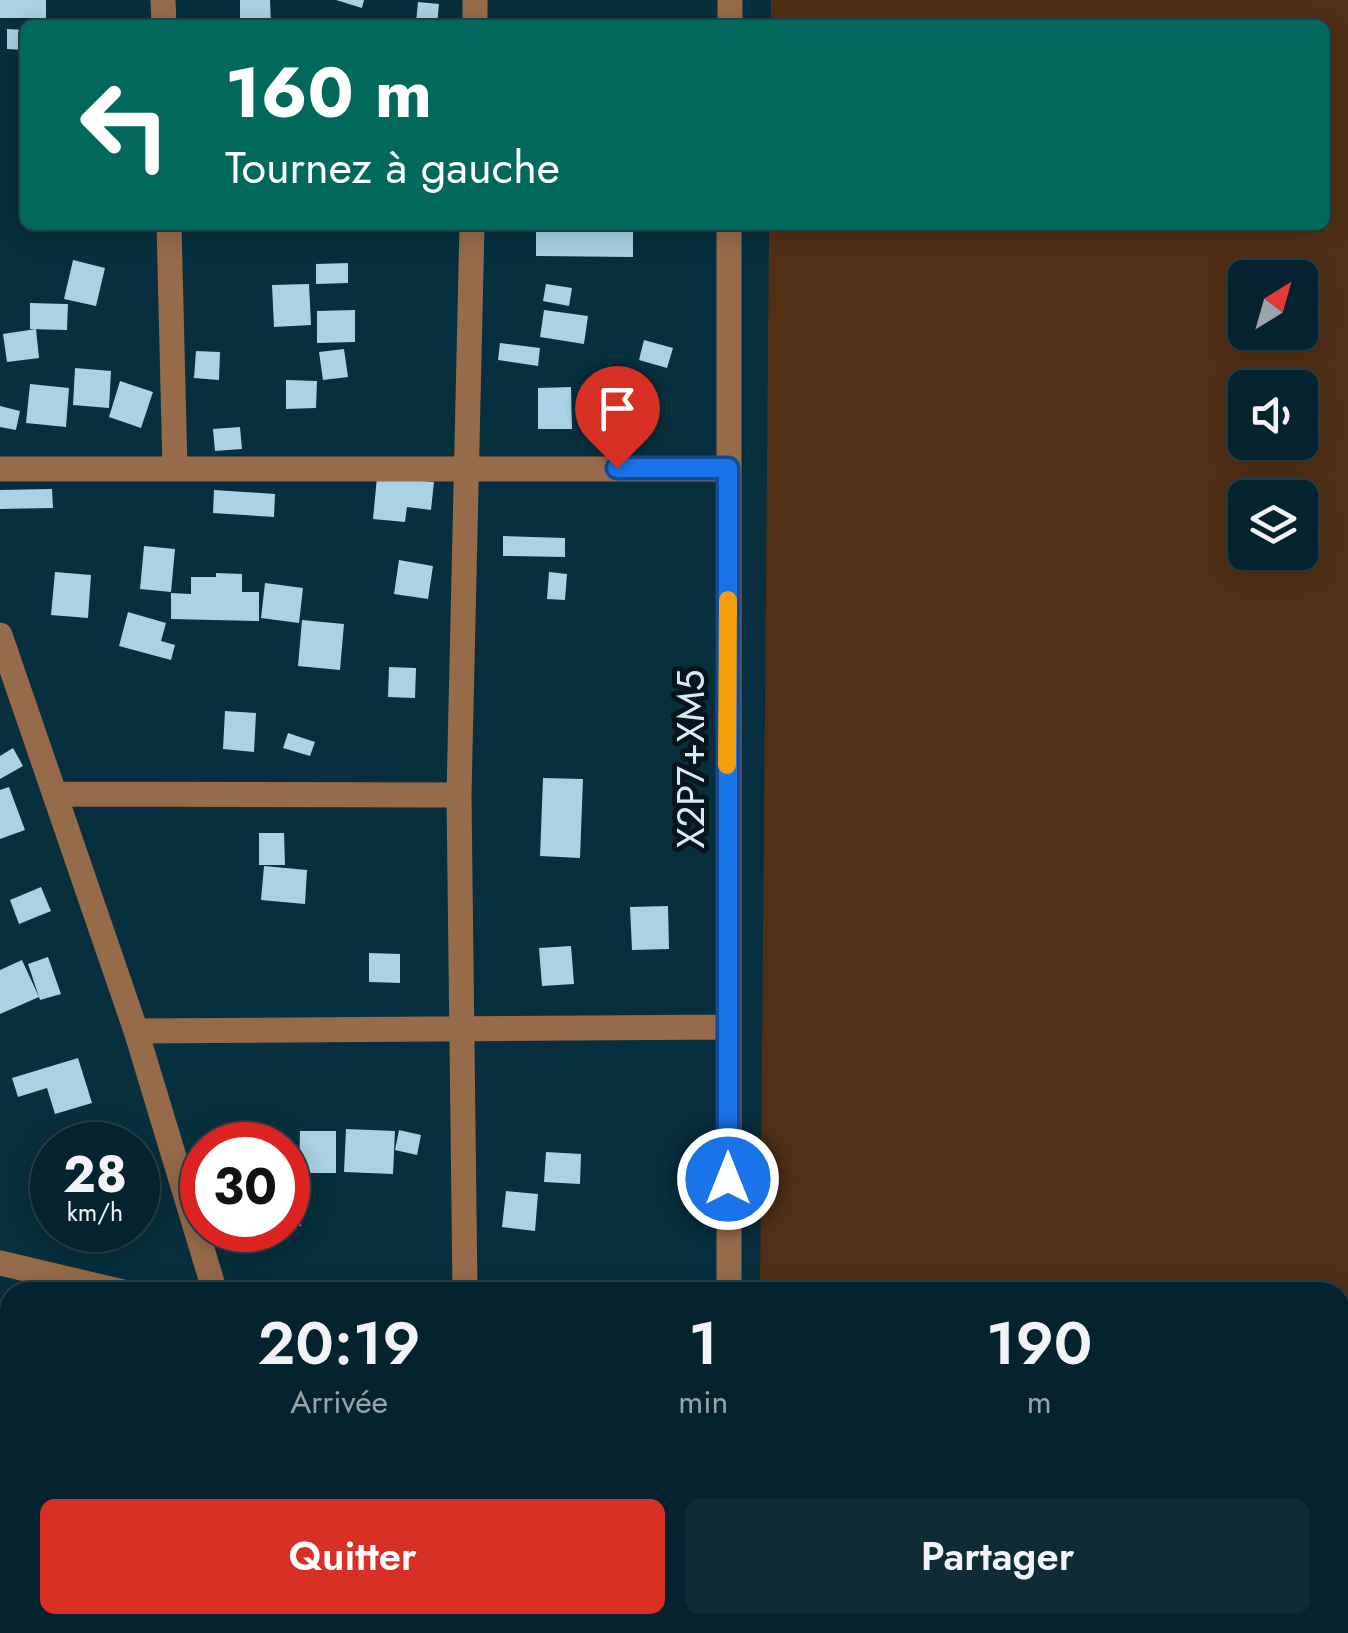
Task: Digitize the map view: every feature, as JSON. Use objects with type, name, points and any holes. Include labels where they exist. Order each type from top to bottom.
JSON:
[{"type":"street","points":[[169,230],[176,469]]},
{"type":"street","points":[[466,1282],[459,796],[472,230]]},
{"type":"street","name":"X2P7+XM5","points":[[729,230],[729,1282]]},
{"type":"street","points":[[0,468],[728,468]]},
{"type":"street","points":[[0,635],[136,1031],[212,1282]]},
{"type":"street","points":[[56,794],[459,796]]},
{"type":"street","points":[[136,1031],[727,1028]]},
{"type":"street","points":[[0,1264],[78,1282]]},
{"type":"shaded area","points":[[771,0],[1348,0],[1348,1282],[760,1282],[769,230],[1330,230],[1330,20],[771,20]]},
{"type":"building","points":[[0,0],[46,0],[46,18],[0,18]]},
{"type":"building","points":[[240,0],[270,0],[271,20],[240,20]]},
{"type":"building","points":[[336,0],[364,0],[362,8]]},
{"type":"building","points":[[418,2],[439,4],[437,20],[416,20]]},
{"type":"building","points":[[7,29],[20,30],[20,50],[7,49]]},
{"type":"building","points":[[536,230],[633,230],[633,257],[536,256]]},
{"type":"building","points":[[73,260],[105,268],[96,306],[64,299]]},
{"type":"building","points":[[348,263],[348,283],[316,284],[316,264]]},
{"type":"building","points":[[309,284],[311,325],[274,327],[272,285]]},
{"type":"building","points":[[546,284],[572,288],[569,306],[543,301]]},
{"type":"building","points":[[30,303],[68,304],[67,330],[30,329]]},
{"type":"building","points":[[355,310],[355,342],[317,343],[317,311]]},
{"type":"building","points":[[544,310],[588,316],[584,344],[540,337]]},
{"type":"building","points":[[36,329],[39,358],[7,362],[3,334]]},
{"type":"building","points":[[644,340],[673,348],[667,368],[639,360]]},
{"type":"building","points":[[500,343],[540,348],[538,366],[498,360]]},
{"type":"building","points":[[344,349],[348,377],[323,380],[319,352]]},
{"type":"building","points":[[196,351],[220,352],[219,380],[194,378]]},
{"type":"building","points":[[75,368],[111,371],[109,408],[73,405]]},
{"type":"building","points":[[286,380],[317,381],[316,408],[286,409]]},
{"type":"building","points":[[120,381],[153,392],[141,428],[109,417]]},
{"type":"building","points":[[30,384],[69,388],[66,427],[26,423]]},
{"type":"building","points":[[571,387],[572,429],[538,429],[538,388]]},
{"type":"building","points":[[584,395],[620,396],[620,430],[585,430]]},
{"type":"building","points":[[0,406],[20,411],[16,430],[0,427]]},
{"type":"building","points":[[240,427],[242,449],[215,451],[213,429]]},
{"type":"building","points":[[377,477],[434,482],[431,510],[407,507],[405,522],[373,519]]},
{"type":"building","points":[[52,489],[53,508],[0,509],[0,490]]},
{"type":"building","points":[[214,490],[275,494],[274,517],[213,513]]},
{"type":"building","points":[[503,536],[565,538],[565,557],[503,556]]},
{"type":"building","points":[[144,546],[175,549],[171,592],[140,589]]},
{"type":"building","points":[[399,560],[433,566],[428,599],[394,594]]},
{"type":"building","points":[[55,572],[91,575],[88,618],[51,615]]},
{"type":"building","points":[[549,572],[567,574],[565,600],[547,599]]},
{"type":"building","points":[[216,573],[242,574],[242,592],[259,592],[259,621],[171,619],[171,593],[191,594],[191,577],[216,577]]},
{"type":"building","points":[[265,583],[303,588],[299,623],[261,618]]},
{"type":"building","points":[[128,612],[166,623],[161,641],[175,645],[171,660],[119,646]]},
{"type":"building","points":[[302,620],[344,624],[340,670],[298,666]]},
{"type":"building","points":[[389,667],[416,668],[415,698],[388,697]]},
{"type":"building","points":[[225,711],[256,713],[254,752],[223,749]]},
{"type":"building","points":[[288,733],[315,742],[310,756],[283,748]]},
{"type":"building","points":[[13,748],[23,766],[0,779],[0,756]]},
{"type":"building","points":[[543,778],[583,779],[580,858],[540,856]]},
{"type":"building","points":[[9,787],[25,830],[0,839],[0,790]]},
{"type":"building","points":[[259,833],[284,833],[285,865],[259,865]]},
{"type":"building","points":[[264,866],[307,870],[305,904],[261,900]]},
{"type":"building","points":[[41,887],[51,911],[19,924],[10,900]]},
{"type":"building","points":[[668,906],[669,949],[632,950],[630,907]]},
{"type":"building","points":[[571,946],[574,984],[542,986],[539,948]]},
{"type":"building","points":[[369,953],[400,954],[400,983],[369,982]]},
{"type":"building","points":[[48,957],[61,994],[40,1000],[28,964]]},
{"type":"building","points":[[22,960],[39,997],[0,1014],[0,970]]},
{"type":"building","points":[[78,1058],[92,1103],[55,1114],[47,1088],[18,1097],[12,1078]]},
{"type":"building","points":[[346,1129],[395,1131],[393,1174],[344,1172]]},
{"type":"building","points":[[399,1130],[421,1135],[417,1155],[395,1150]]},
{"type":"building","points":[[310,1131],[336,1131],[336,1173],[310,1173]]},
{"type":"building","points":[[546,1152],[581,1154],[580,1184],[544,1182]]},
{"type":"building","points":[[506,1191],[538,1194],[535,1231],[502,1227]]},
{"type":"slow traffic","points":[[727,765],[728,600]]},
{"type":"route","points":[[617,468],[728,468],[728,1179]]}]
